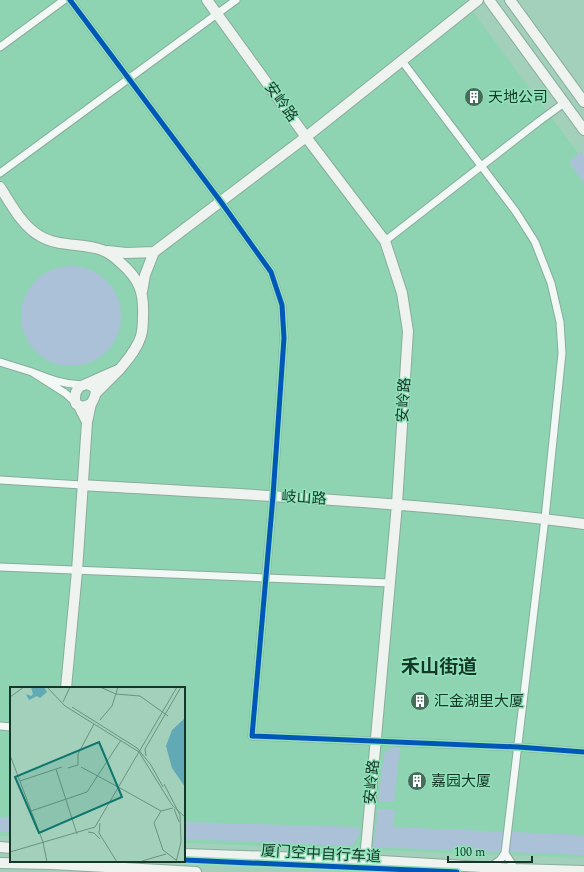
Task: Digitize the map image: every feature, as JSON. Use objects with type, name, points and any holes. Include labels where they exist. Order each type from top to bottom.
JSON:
[{"type":"main road","name":"安岭路","points":[[207,0],[306,137],[385,241],[402,293],[408,331],[397,504],[365,860]]},
{"type":"main road","points":[[66,687],[78,571],[87,422],[91,404],[96,393],[120,370],[134,350],[140,336],[143,322],[144,305],[142,292],[144,275],[154,252],[306,137],[478,0]]},
{"type":"main road","points":[[489,0],[584,130]]},
{"type":"main road","points":[[510,0],[581,90],[584,102]]},
{"type":"main road","points":[[534,61],[584,120]]},
{"type":"main road","points":[[0,187],[24,223],[31,230],[41,237],[52,241],[89,246],[116,258],[131,272],[142,292]]},
{"type":"main road","points":[[103,251],[126,253],[154,252]]},
{"type":"main road","points":[[87,422],[77,404],[77,390],[84,384],[120,370]]},
{"type":"main road","points":[[84,384],[94,386],[96,393]]},
{"type":"main road","points":[[77,404],[83,407],[91,404]]},
{"type":"main road","name":"岐山路","points":[[82,485],[397,504],[545,518],[584,524]]},
{"type":"main road","points":[[0,847],[10,848]]},
{"type":"main road","points":[[185,854],[365,860],[489,868],[584,871]]},
{"type":"main road","points":[[0,863],[52,864],[196,872]]},
{"type":"street","points":[[0,46],[64,0]]},
{"type":"street","points":[[70,0],[221,202],[271,272],[282,305],[284,338],[273,496],[252,736],[518,747],[584,752]]},
{"type":"street","points":[[0,173],[236,0]]},
{"type":"street","points":[[402,61],[516,212],[535,242],[552,283],[560,322],[562,353],[545,518],[505,853],[500,860],[489,868]]},
{"type":"street","points":[[385,241],[481,166],[564,104]]},
{"type":"street","points":[[0,362],[32,372],[56,382],[84,384]]},
{"type":"street","points":[[32,372],[66,392],[77,404]]},
{"type":"street","name":"岐山路","points":[[0,480],[82,485]]},
{"type":"street","points":[[0,567],[390,583]]},
{"type":"street","points":[[505,853],[515,869]]},
{"type":"shaded area","points":[[0,0],[464,0],[584,161],[584,858],[185,843],[185,687],[10,687],[10,836],[0,836]]},
{"type":"shaded area","points":[[581,151],[584,155],[584,183],[569,162]]},
{"type":"shaded area","points":[[71,266],[90,270],[106,281],[117,297],[121,316],[117,335],[106,351],[90,362],[71,366],[52,362],[36,351],[25,335],[21,316],[25,297],[36,281],[52,270]]},
{"type":"shaded area","points":[[392,747],[400,747],[394,802],[378,801],[384,754]]},
{"type":"shaded area","points":[[378,809],[395,810],[393,827],[584,835],[584,855],[373,847]]},
{"type":"shaded area","points":[[0,817],[10,817],[10,832],[0,832]]},
{"type":"shaded area","points":[[185,822],[359,827],[360,834],[352,846],[185,839]]},
{"type":"cycle path","points":[[70,0],[221,202],[271,272],[282,305],[284,338],[273,496],[252,736],[518,747],[584,752]]},
{"type":"cycle path","name":"厦门空中自行车道","points":[[185,860],[457,872]]},
{"type":"place","name":"天地公司","points":[[474,97]]},
{"type":"place","name":"汇金湖里大厦","points":[[420,701]]},
{"type":"place","name":"嘉园大厦","points":[[417,781]]},
{"type":"district","name":"禾山街道","points":[[439,667]]}]
